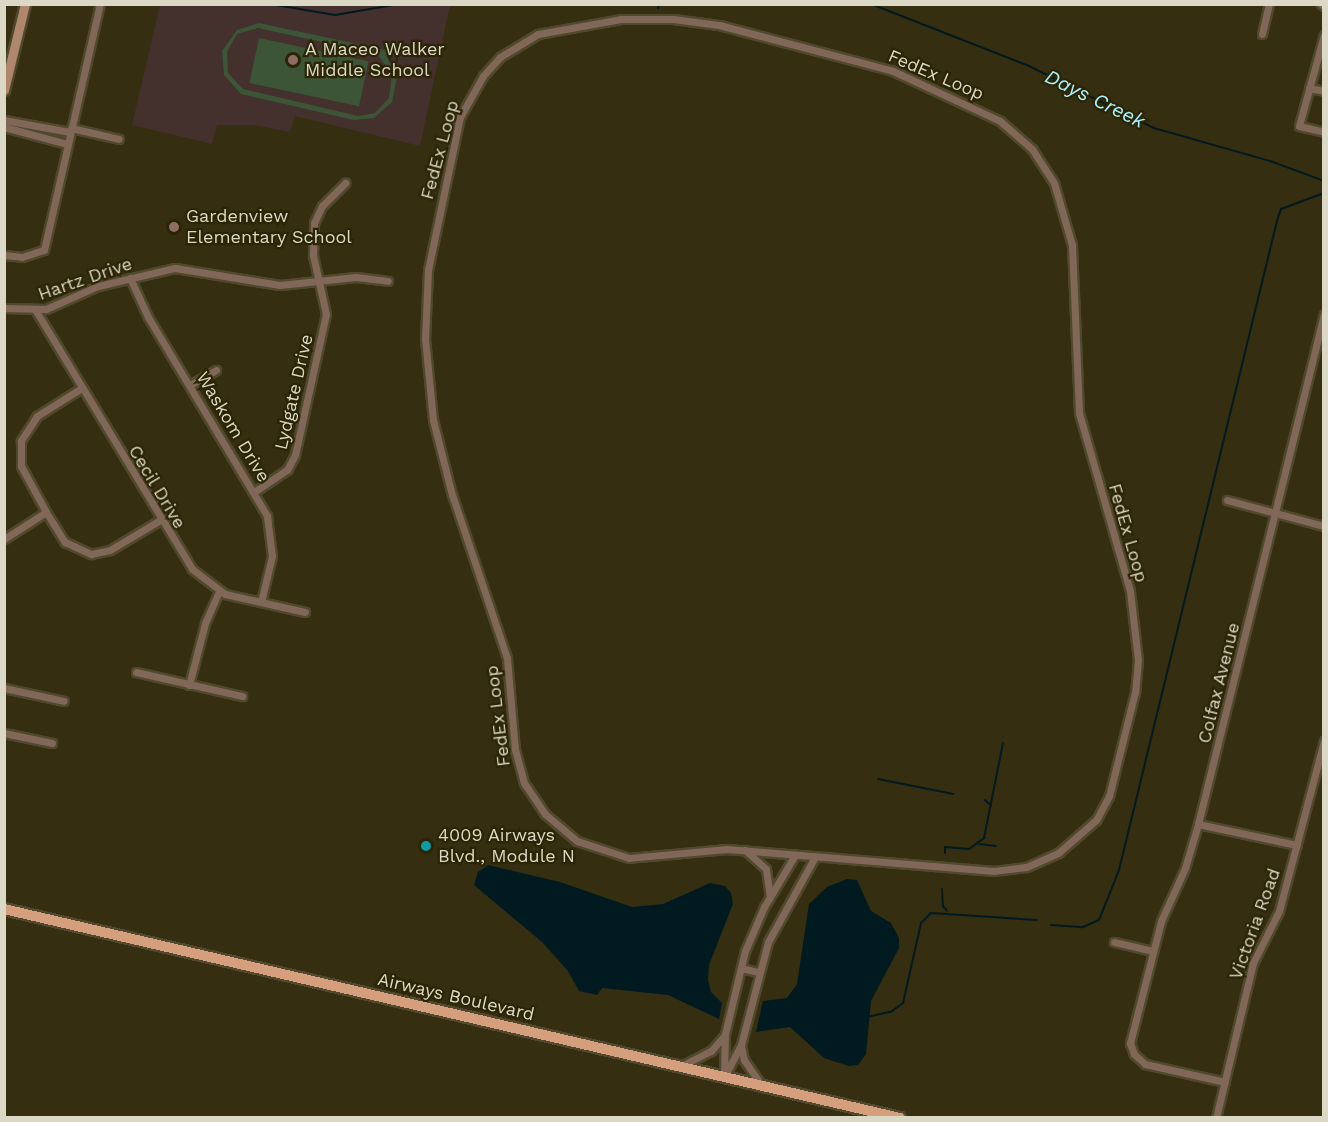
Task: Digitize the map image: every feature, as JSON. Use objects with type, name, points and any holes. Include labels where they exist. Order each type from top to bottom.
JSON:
[{"type":"main road","points":[[4,90],[25,4]]},
{"type":"main road","name":"Airways Boulevard","points":[[4,909],[900,1118]]},
{"type":"street","points":[[4,255],[22,257],[44,250],[100,4]]},
{"type":"street","points":[[1262,34],[1269,4]]},
{"type":"street","name":"FedEx Loop","points":[[621,20],[689,21],[804,45],[879,66],[976,107],[1012,130],[1043,165],[1064,207],[1072,245],[1079,413],[1137,627],[1135,692],[1112,789],[1096,820],[1077,840],[1058,853],[1026,867],[994,871],[795,855],[745,850],[619,856],[577,841],[545,814],[519,771],[507,658],[437,439],[427,377],[426,297],[433,235],[460,117],[490,66],[519,44],[553,30],[621,20]]},
{"type":"street","points":[[1323,35],[1314,62],[1299,126],[1323,132]]},
{"type":"street","points":[[1314,62],[1323,64]]},
{"type":"street","points":[[1308,87],[1323,91]]},
{"type":"street","points":[[4,120],[119,139]]},
{"type":"street","points":[[4,127],[67,144]]},
{"type":"street","name":"Lydgate Drive","points":[[254,492],[287,470],[295,455],[326,321],[325,300],[318,282],[312,247],[314,223],[322,206],[345,183]]},
{"type":"street","name":"Hartz Drive","points":[[4,308],[36,311],[130,278],[184,268],[270,284],[318,282],[356,277],[388,281]]},
{"type":"street","name":"Waskom Drive","points":[[130,278],[148,317],[254,492],[272,535],[272,556],[261,602]]},
{"type":"street","name":"Cecil Drive","points":[[36,311],[80,388],[192,569],[219,591],[305,612]]},
{"type":"street","name":"Colfax Avenue","points":[[1225,1082],[1145,1064],[1134,1054],[1130,1043],[1153,951],[1198,824],[1277,513],[1323,314]]},
{"type":"street","points":[[190,385],[216,370]]},
{"type":"street","points":[[80,388],[37,416],[21,441],[21,466],[46,512],[65,542],[91,554],[110,550],[160,520]]},
{"type":"street","points":[[1227,500],[1323,526]]},
{"type":"street","points":[[4,539],[46,512]]},
{"type":"street","points":[[189,685],[205,623],[219,591]]},
{"type":"street","points":[[136,672],[242,696]]},
{"type":"street","points":[[4,688],[64,701]]},
{"type":"street","points":[[4,733],[52,743]]},
{"type":"street","name":"Victoria Road","points":[[1216,1118],[1254,963],[1280,911],[1323,741]]},
{"type":"street","points":[[1198,824],[1297,845]]},
{"type":"street","points":[[745,850],[766,869],[770,896]]},
{"type":"street","points":[[724,1077],[725,1034],[741,968],[770,896],[795,855]]},
{"type":"street","points":[[724,1077],[741,1045],[758,972],[774,927],[815,856]]},
{"type":"street","points":[[1114,942],[1153,951]]},
{"type":"street","points":[[741,968],[758,972]]},
{"type":"street","points":[[681,1066],[711,1051],[725,1034]]},
{"type":"street","points":[[741,1045],[744,1060],[762,1086]]},
{"type":"shaded area","name":"A Maceo Walker Middle School","points":[[160,5],[450,5],[420,146],[295,116],[290,132],[254,125],[217,125],[212,144],[132,125]]},
{"type":"green space","points":[[259,23],[399,53],[398,58],[386,55],[397,77],[392,102],[374,118],[354,120],[241,94],[224,75],[222,51],[237,30]],"holes":[[[258,28],[377,54],[392,74],[389,98],[375,113],[358,116],[243,89],[228,73],[227,52],[237,34]]]},
{"type":"green space","points":[[259,38],[369,61],[359,106],[249,83]]},
{"type":"water","points":[[488,865],[560,882],[632,907],[663,904],[710,883],[725,886],[731,893],[733,904],[709,965],[708,980],[711,992],[722,1003],[719,1019],[668,995],[602,988],[597,995],[579,991],[568,971],[542,942],[474,885],[478,872]]},
{"type":"water","points":[[847,879],[857,880],[871,911],[891,923],[899,938],[899,948],[871,1001],[866,1054],[858,1065],[849,1066],[824,1058],[790,1027],[756,1032],[763,1001],[787,998],[797,984],[809,904],[827,887]]},
{"type":"waterway","name":"Days Creek","points":[[270,4],[335,15],[399,4]]},
{"type":"waterway","points":[[658,8],[659,4]]},
{"type":"waterway","name":"Days Creek","points":[[871,4],[1029,66],[1154,128],[1270,161],[1324,181]]},
{"type":"waterway","points":[[1051,925],[1083,927],[1099,920],[1119,870],[1277,221],[1281,209],[1324,193]]},
{"type":"waterway","points":[[945,853],[945,847],[969,849],[984,838],[1003,743]]},
{"type":"waterway","points":[[878,779],[954,794]]},
{"type":"waterway","points":[[985,800],[991,805]]},
{"type":"waterway","points":[[979,844],[996,846]]},
{"type":"waterway","points":[[942,889],[943,906],[947,911]]},
{"type":"waterway","points":[[867,1017],[892,1011],[903,1003],[921,923],[931,913],[1037,920]]},
{"type":"place","name":"A Maceo Walker Middle School","points":[[293,60]]},
{"type":"place","name":"Gardenview Elementary School","points":[[174,227]]},
{"type":"place","name":"4009 Airways Blvd., Module N","points":[[426,846]]}]
